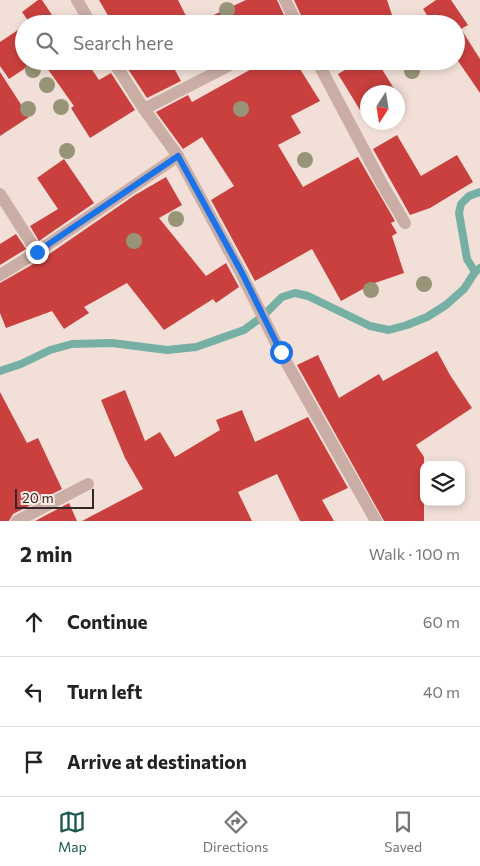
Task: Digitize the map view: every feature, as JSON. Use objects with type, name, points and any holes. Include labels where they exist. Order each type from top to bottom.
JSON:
[{"type":"street","points":[[77,0],[86,15]]},
{"type":"street","points":[[285,0],[292,15]]},
{"type":"street","points":[[119,70],[178,156],[242,273],[281,352],[376,521]]},
{"type":"street","points":[[144,109],[220,70]]},
{"type":"street","points":[[321,70],[405,224]]},
{"type":"street","points":[[0,275],[178,156]]},
{"type":"street","points":[[0,194],[37,252]]},
{"type":"street","points":[[17,521],[88,484]]},
{"type":"building","points":[[38,0],[42,0],[52,15],[24,15],[22,12]]},
{"type":"building","points":[[99,0],[178,0],[186,15],[108,15]]},
{"type":"building","points":[[246,0],[277,0],[284,15],[214,15]]},
{"type":"building","points":[[294,0],[387,0],[392,15],[301,15]]},
{"type":"building","points":[[436,0],[451,0],[461,15],[427,15],[423,9]]},
{"type":"building","points":[[15,32],[15,70],[22,70],[9,79],[0,66],[0,42]]},
{"type":"building","points":[[465,35],[480,59],[480,93],[464,70]]},
{"type":"building","points":[[48,70],[92,70],[99,80],[111,73],[135,110],[90,138],[71,108],[74,106]]},
{"type":"building","points":[[129,70],[175,70],[181,81],[147,98]]},
{"type":"building","points":[[250,70],[301,70],[320,101],[291,116],[301,133],[278,145],[303,187],[358,157],[395,221],[391,223],[397,233],[392,236],[404,273],[372,284],[341,301],[312,249],[255,281],[211,200],[234,186],[202,137],[183,149],[156,112],[188,95],[192,102]]},
{"type":"building","points":[[345,70],[383,70],[392,85],[360,85],[360,110],[338,74]]},
{"type":"building","points":[[0,72],[29,117],[0,136]]},
{"type":"building","points":[[397,135],[421,176],[457,155],[473,182],[430,208],[410,215],[373,149]]},
{"type":"building","points":[[64,159],[94,203],[39,241],[30,226],[58,209],[37,178]]},
{"type":"building","points":[[166,177],[182,205],[159,218],[206,276],[226,263],[239,287],[216,303],[213,299],[164,330],[127,283],[84,307],[89,313],[64,329],[52,311],[6,328],[0,313],[0,283],[42,259],[135,195]]},
{"type":"building","points":[[16,234],[26,249],[0,265],[0,244]]},
{"type":"building","points":[[437,351],[472,408],[416,445],[424,457],[424,461],[420,461],[420,506],[424,506],[424,521],[384,521],[297,365],[318,355],[339,398],[379,374],[383,381]]},
{"type":"building","points":[[125,390],[145,441],[160,432],[175,457],[220,430],[216,420],[242,410],[255,442],[308,417],[348,488],[322,500],[334,521],[300,521],[277,474],[238,492],[252,521],[82,521],[143,489],[125,458],[101,400]]},
{"type":"building","points":[[0,392],[27,443],[38,438],[62,489],[13,514],[9,521],[0,521]]},
{"type":"building","points":[[69,503],[77,521],[35,521]]},
{"type":"waterway","points":[[475,272],[467,259],[459,213],[461,204],[469,196],[480,192]]},
{"type":"waterway","points":[[0,371],[21,364],[50,350],[72,344],[112,343],[167,350],[196,347],[244,330],[263,316],[282,297],[295,293],[308,296],[370,326],[389,330],[427,317],[446,305],[464,289],[475,272],[480,268]]},
{"type":"route","points":[[37,252],[178,156],[242,273],[281,352]]}]
